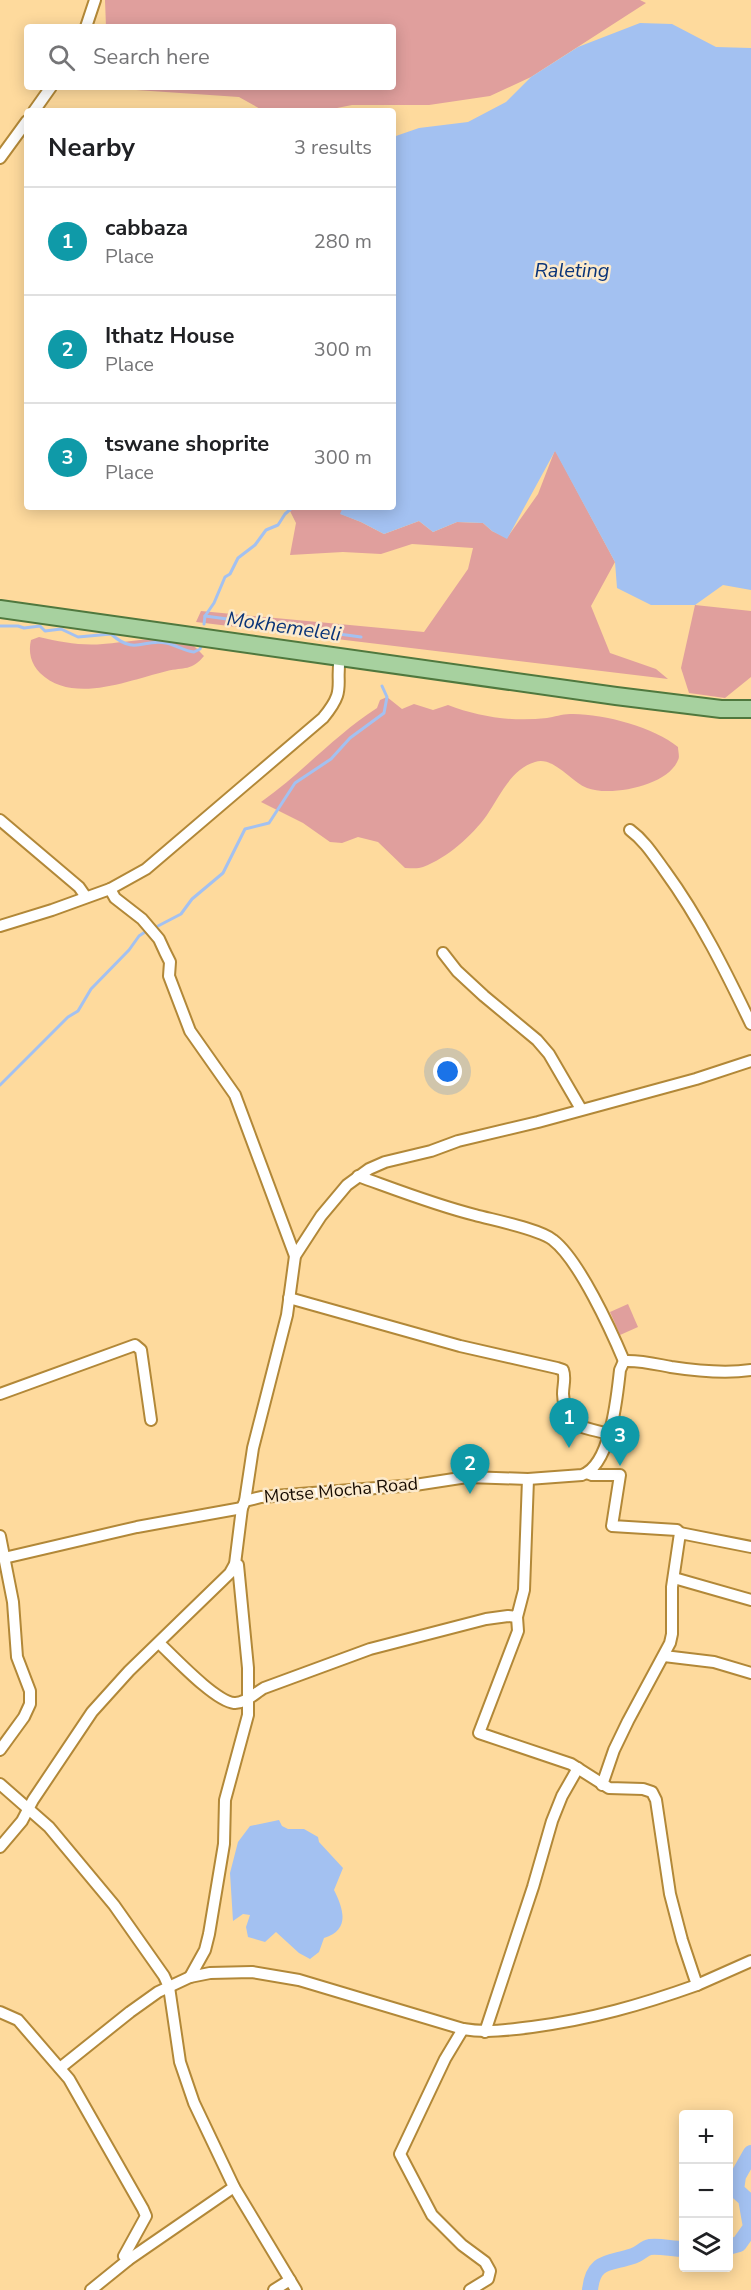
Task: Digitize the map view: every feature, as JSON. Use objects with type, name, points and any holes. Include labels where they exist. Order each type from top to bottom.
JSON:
[{"type":"main road","points":[[0,609],[616,696],[721,709],[751,709]]},
{"type":"street","points":[[87,24],[95,0]]},
{"type":"street","points":[[36,108],[49,90]]},
{"type":"street","points":[[0,158],[24,125]]},
{"type":"street","points":[[0,926],[110,889],[146,869],[323,718],[336,702],[340,688],[338,667],[340,656]]},
{"type":"street","points":[[0,820],[79,887],[86,897]]},
{"type":"street","points":[[630,830],[642,838],[678,888],[702,928],[751,1024]]},
{"type":"street","points":[[110,889],[115,898],[142,919],[159,939],[170,962],[169,976],[190,1031],[235,1095],[295,1256]]},
{"type":"street","points":[[443,953],[457,971],[543,1047],[581,1109]]},
{"type":"street","points":[[4,1558],[244,1504],[253,1448],[287,1315],[295,1256],[334,1198],[358,1176],[385,1162],[696,1079],[751,1061]]},
{"type":"street","points":[[358,1176],[421,1199],[477,1216],[499,1220],[551,1238],[564,1251],[606,1322],[624,1361],[620,1370],[610,1434],[587,1473]]},
{"type":"street","points":[[289,1298],[460,1346],[563,1370],[565,1376],[564,1404],[570,1421],[582,1428],[610,1434]]},
{"type":"street","points":[[0,1394],[135,1345],[141,1350],[151,1420]]},
{"type":"street","points":[[624,1361],[633,1360],[684,1369],[730,1373],[751,1370]]},
{"type":"street","name":"Motse Mocha Road","points":[[234,1564],[244,1504],[261,1497],[415,1485],[468,1477],[528,1479],[587,1473],[620,1475],[612,1526],[676,1530],[680,1533]]},
{"type":"street","points":[[528,1479],[524,1590],[517,1617],[518,1631],[479,1733],[578,1768],[603,1785],[619,1789],[647,1790],[655,1795],[670,1894],[697,1985]]},
{"type":"street","points":[[603,1785],[614,1750],[664,1656],[672,1634],[674,1578],[680,1533],[751,1547]]},
{"type":"street","points":[[0,1536],[13,1602],[17,1657],[28,1683],[30,1697],[24,1717],[0,1750]]},
{"type":"street","points":[[0,1847],[22,1821],[92,1712],[129,1671],[222,1581],[234,1564],[238,1565],[249,1699],[248,1715],[225,1800],[224,1844],[209,1934],[205,1950],[190,1977]]},
{"type":"street","points":[[674,1578],[751,1600]]},
{"type":"street","points":[[159,1643],[221,1698],[236,1703],[249,1699],[264,1688],[370,1649],[486,1619],[517,1617]]},
{"type":"street","points":[[664,1656],[714,1662],[751,1673]]},
{"type":"street","points":[[485,2032],[533,1887],[552,1821],[562,1796],[578,1768]]},
{"type":"street","points":[[0,1784],[49,1827],[114,1905],[155,1962],[169,1987],[183,2075],[197,2111],[234,2187],[293,2285],[274,2290]]},
{"type":"street","points":[[60,2068],[130,2012],[169,1987],[190,1977],[210,1973],[252,1972],[299,1980],[463,2029],[485,2032],[578,2021],[640,2005],[697,1985],[751,1961]]},
{"type":"street","points":[[0,2012],[18,2020],[60,2068],[80,2097],[146,2216],[124,2256],[128,2260]]},
{"type":"street","points":[[463,2029],[445,2059],[400,2154],[432,2215],[462,2245],[485,2262],[490,2271],[488,2279],[470,2290]]},
{"type":"street","points":[[99,2288],[128,2260],[234,2187]]},
{"type":"shaded area","points":[[105,0],[640,0],[646,3],[531,77],[490,96],[429,105],[259,108],[239,97],[136,90],[396,90],[396,24],[106,24]]},
{"type":"shaded area","points":[[555,450],[615,562],[591,606],[610,653],[656,669],[668,679],[196,622],[201,611],[424,632],[468,569],[473,548],[412,544],[381,554],[343,552],[290,555],[296,523],[290,510],[342,510],[341,514],[384,534],[419,521],[433,532],[457,522],[483,523],[492,531],[507,538],[538,494]]},
{"type":"shaded area","points":[[695,605],[751,611],[751,677],[725,698],[689,693],[681,668]]},
{"type":"shaded area","points":[[39,637],[87,644],[148,639],[182,640],[196,647],[204,656],[196,664],[187,668],[119,684],[85,689],[53,682],[40,673],[34,666],[30,653],[31,640]]},
{"type":"shaded area","points":[[387,697],[402,709],[414,704],[433,710],[448,705],[472,713],[509,719],[547,718],[564,714],[597,716],[655,733],[678,747],[679,759],[663,777],[651,783],[610,791],[587,788],[556,766],[542,761],[535,762],[513,777],[474,831],[450,852],[419,868],[405,868],[378,842],[358,837],[342,843],[330,842],[303,823],[261,802],[377,708],[380,700]]},
{"type":"shaded area","points":[[628,1304],[638,1327],[620,1335],[610,1312]]},
{"type":"water","name":"Raleting","points":[[640,23],[672,24],[716,47],[751,48],[751,590],[723,585],[695,605],[651,605],[617,588],[615,562],[555,451],[507,539],[483,523],[457,522],[433,532],[419,521],[384,534],[340,514],[342,510],[396,510],[396,136],[419,128],[468,122],[506,102],[531,77],[578,47]]},
{"type":"water","points":[[279,1820],[282,1826],[288,1829],[304,1829],[318,1837],[319,1842],[343,1868],[334,1890],[342,1912],[341,1925],[338,1930],[324,1938],[319,1952],[310,1959],[299,1953],[276,1932],[265,1942],[248,1937],[246,1927],[250,1915],[243,1914],[233,1921],[230,1873],[238,1842],[250,1826]]},
{"type":"waterway","name":"Mokhemeleli","points":[[290,510],[278,525],[266,530],[255,545],[238,558],[230,574],[225,577],[214,603],[205,616],[361,637]]},
{"type":"waterway","points":[[204,624],[205,616]]},
{"type":"waterway","points":[[0,626],[24,628],[40,626],[45,631],[61,629],[78,637],[111,634],[127,644],[158,642],[194,652],[200,649],[202,644]]},
{"type":"waterway","name":"Mokhemeleli","points":[[158,926],[181,914],[192,899],[223,873],[245,829],[269,823],[295,783],[331,759],[350,738],[384,713],[387,697],[382,686]]},
{"type":"waterway","name":"Mokhemeleli","points":[[0,1085],[68,1017],[78,1011],[91,989],[129,950],[139,936],[148,930]]},
{"type":"waterway","points":[[733,2246],[739,2244],[751,2227],[746,2199],[736,2190],[738,2176],[751,2153]]},
{"type":"waterway","points":[[590,2290],[595,2273],[604,2264],[635,2255],[650,2247],[679,2249]]},
{"type":"place","name":"cabbaza","points":[[569,1448]]},
{"type":"place","name":"tswane shoprite","points":[[620,1466]]},
{"type":"place","name":"Ithatz House","points":[[470,1494]]}]
